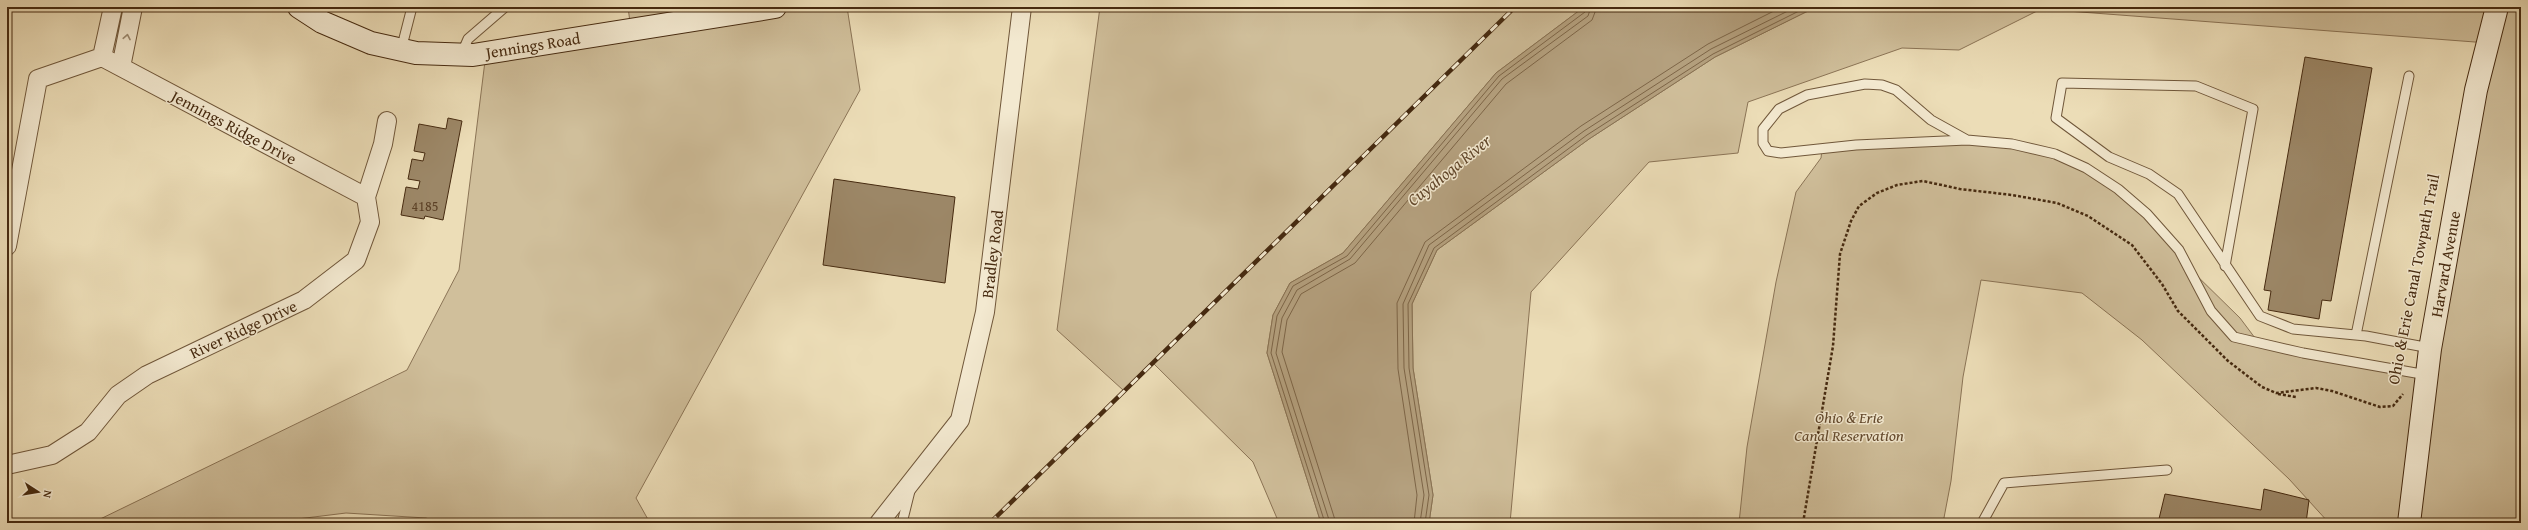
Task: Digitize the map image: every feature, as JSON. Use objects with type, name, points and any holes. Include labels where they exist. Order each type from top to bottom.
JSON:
[{"type":"street","points":[[7,246],[38,79],[102,57],[113,7]]},
{"type":"street","points":[[121,67],[133,7]]},
{"type":"street","name":"Jennings Road","points":[[299,7],[322,22],[371,43],[416,53],[461,55],[473,55],[774,7]]},
{"type":"street","name":"Bradley Road","points":[[879,523],[960,420],[985,312],[1022,7]]},
{"type":"street","name":"Harvard Avenue","points":[[2409,523],[2418,374],[2430,348],[2476,90],[2496,12]]},
{"type":"street","name":"Jennings Ridge Drive","points":[[102,57],[366,197]]},
{"type":"street","name":"River Ridge Drive","points":[[7,465],[52,455],[88,432],[118,395],[147,375],[304,300],[356,260],[370,222],[366,197],[383,144],[387,121]]},
{"type":"lane","points":[[401,50],[412,7]]},
{"type":"lane","points":[[461,55],[468,40],[505,7]]},
{"type":"lane","points":[[2356,335],[2409,76]]},
{"type":"lane","points":[[2225,266],[2253,109],[2196,86],[2062,83],[2056,118],[2109,157],[2149,174],[2178,194],[2225,266],[2260,316],[2293,329],[2356,335],[2430,348]]},
{"type":"lane","points":[[1967,140],[1931,120],[1896,90],[1876,84],[1847,86],[1807,95],[1780,109],[1762,129],[1763,143],[1768,151],[1781,153],[1856,145],[1967,140],[2012,144],[2055,154],[2086,168],[2118,189],[2147,214],[2179,250],[2211,311],[2234,337],[2303,353],[2418,374]]},
{"type":"lane","points":[[1982,523],[2004,483],[2166,470]]},
{"type":"lane","name":"Bradley Road","points":[[902,523],[912,482]]},
{"type":"path","points":[[1803,523],[1834,346],[1840,254],[1851,221],[1859,206],[1877,193],[1897,185],[1923,181],[1960,189],[2012,195],[2057,203],[2088,216],[2132,245],[2162,284],[2178,310],[2228,361],[2262,387],[2276,393],[2296,397]]},
{"type":"path","name":"Ohio & Erie Canal Towpath Trail","points":[[2276,393],[2316,388],[2332,391],[2380,407],[2393,406],[2418,374]]},
{"type":"green space","points":[[628,7],[847,7],[860,90],[636,498],[650,523],[439,523],[426,518],[346,513],[265,523],[92,523],[407,370],[459,270],[486,53],[631,30]]},
{"type":"green space","points":[[1100,7],[1584,7],[1496,73],[1343,253],[1290,283],[1273,315],[1267,353],[1321,523],[1279,523],[1253,462],[1152,362],[1123,390],[1057,330]]},
{"type":"green space","name":"Ohio & Erie Canal Reservation","points":[[1816,7],[2521,7],[2521,523],[2329,523],[2289,479],[2142,340],[2082,293],[1981,280],[1963,377],[1951,481],[1943,523],[1739,523],[1747,447],[1776,282],[1796,192],[1821,158],[1822,149],[1856,145],[2012,144],[2086,168],[2147,214],[2189,268],[2240,318],[2258,342],[2427,375],[2488,43],[2041,9],[1959,50],[1902,48],[1748,102],[1738,153],[1649,162],[1531,292],[1510,523],[1429,523],[1433,495],[1413,368],[1412,304],[1437,250],[1589,139],[1715,57]]},
{"type":"water","name":"Cuyahoga River","points":[[1584,7],[1816,7],[1715,57],[1589,139],[1437,250],[1412,304],[1413,368],[1433,495],[1429,523],[1321,523],[1267,353],[1273,315],[1290,283],[1343,253],[1496,73]]},
{"type":"building","points":[[2305,57],[2372,68],[2331,301],[2322,300],[2319,319],[2268,310],[2271,291],[2264,290]]},
{"type":"building","points":[[448,118],[462,121],[443,220],[425,216],[424,219],[401,215],[406,187],[418,189],[420,181],[408,179],[412,159],[423,161],[425,153],[414,151],[419,124],[446,129]]},
{"type":"building","points":[[834,179],[955,197],[945,283],[823,265]]},
{"type":"building","points":[[2264,489],[2309,500],[2306,523],[2158,523],[2165,494],[2261,510]]},
{"type":"railway","points":[[990,523],[1515,7]]}]
